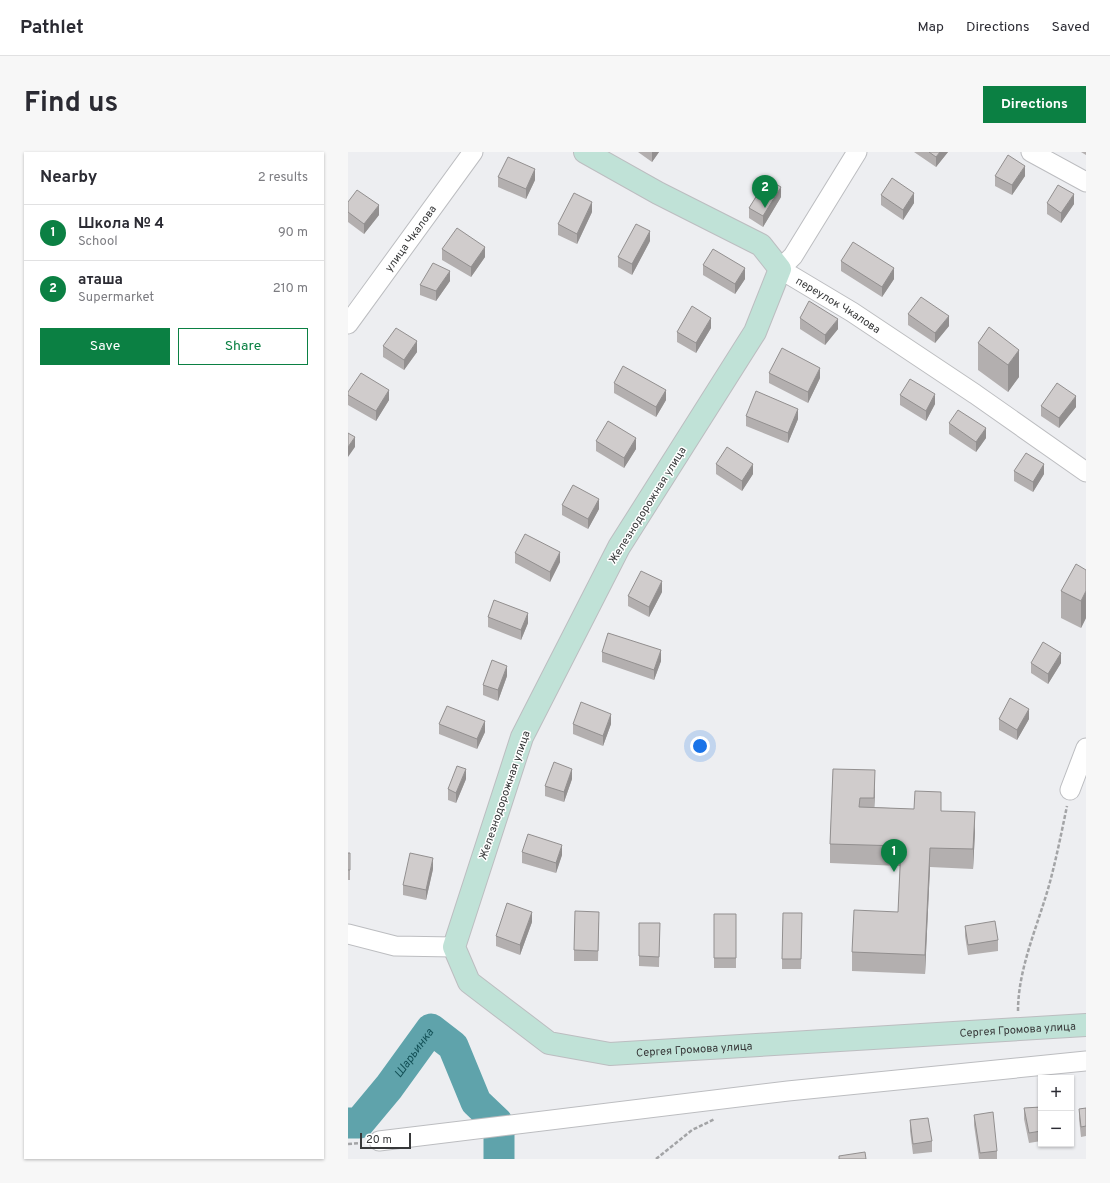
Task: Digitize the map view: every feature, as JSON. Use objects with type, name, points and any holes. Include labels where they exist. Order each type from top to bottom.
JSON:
[{"type":"street","name":"улица Чкалова","points":[[348,324],[473,152]]},
{"type":"street","name":"переулок Чкалова","points":[[585,152],[658,193],[760,244],[780,269],[865,320],[975,394],[1086,472]]},
{"type":"street","name":"Железнодорожная улица","points":[[454,947],[522,738],[619,547],[755,332],[780,269],[793,256],[857,152]]},
{"type":"street","points":[[1031,152],[1086,182]]},
{"type":"street","points":[[1070,790],[1086,748]]},
{"type":"street","points":[[348,934],[395,946],[454,947]]},
{"type":"street","name":"Сергея Громова улица","points":[[454,947],[469,982],[549,1043],[610,1054],[1086,1025]]},
{"type":"street","points":[[379,1141],[788,1091],[1086,1061]]},
{"type":"path","points":[[1018,1029],[1018,996],[1034,929],[1051,878],[1070,790]]},
{"type":"path","points":[[656,1159],[692,1130],[719,1117]]},
{"type":"building","points":[[929,152],[940,152],[936,157]]},
{"type":"building","points":[[1008,155],[1025,166],[1012,185],[995,176]]},
{"type":"building","points":[[508,157],[535,169],[526,189],[498,177]]},
{"type":"building","points":[[892,178],[914,193],[903,210],[881,195]]},
{"type":"building","points":[[767,179],[781,187],[763,216],[749,208]]},
{"type":"building","points":[[1058,185],[1074,194],[1061,213],[1047,203]]},
{"type":"building","points":[[357,190],[379,205],[364,224],[348,212],[348,202]]},
{"type":"building","points":[[574,193],[592,202],[577,234],[558,224]]},
{"type":"building","points":[[636,224],[650,231],[632,264],[618,257]]},
{"type":"building","points":[[457,228],[485,247],[471,267],[442,249]]},
{"type":"building","points":[[853,242],[894,268],[882,287],[841,261]]},
{"type":"building","points":[[713,249],[745,268],[735,284],[703,265]]},
{"type":"building","points":[[433,263],[450,271],[436,291],[420,285]]},
{"type":"building","points":[[921,297],[949,316],[935,333],[908,314]]},
{"type":"building","points":[[809,301],[838,319],[825,335],[800,318]]},
{"type":"building","points":[[692,306],[711,318],[696,343],[677,332]]},
{"type":"building","points":[[989,327],[1019,350],[1008,365],[978,343]]},
{"type":"building","points":[[396,328],[417,341],[404,360],[383,346]]},
{"type":"building","points":[[782,348],[820,368],[808,392],[769,373]]},
{"type":"building","points":[[623,366],[666,390],[656,407],[614,383]]},
{"type":"building","points":[[361,373],[389,390],[376,411],[348,395],[348,392]]},
{"type":"building","points":[[910,379],[935,394],[926,411],[900,395]]},
{"type":"building","points":[[1057,383],[1076,396],[1059,418],[1041,406]]},
{"type":"building","points":[[756,391],[798,409],[788,433],[746,416]]},
{"type":"building","points":[[958,410],[986,428],[976,442],[949,423]]},
{"type":"building","points":[[608,421],[636,438],[624,458],[596,441]]},
{"type":"building","points":[[348,433],[355,437],[348,447]]},
{"type":"building","points":[[727,447],[753,464],[742,481],[716,464]]},
{"type":"building","points":[[1026,453],[1044,464],[1033,482],[1014,471]]},
{"type":"building","points":[[573,485],[599,499],[588,519],[562,505]]},
{"type":"building","points":[[525,534],[560,552],[550,572],[515,553]]},
{"type":"building","points":[[1076,564],[1086,570],[1086,591],[1081,601],[1061,591]]},
{"type":"building","points":[[641,571],[662,581],[649,607],[628,596]]},
{"type":"building","points":[[494,600],[528,613],[521,630],[488,617]]},
{"type":"building","points":[[608,633],[661,650],[654,670],[602,652]]},
{"type":"building","points":[[1043,642],[1061,653],[1048,674],[1031,663]]},
{"type":"building","points":[[492,660],[507,666],[498,690],[483,685]]},
{"type":"building","points":[[1010,698],[1029,709],[1017,730],[999,719]]},
{"type":"building","points":[[581,702],[611,714],[603,736],[573,724]]},
{"type":"building","points":[[447,706],[485,721],[477,739],[439,724]]},
{"type":"building","points":[[554,762],[572,769],[564,792],[545,786]]},
{"type":"building","points":[[457,766],[466,769],[456,793],[448,789]]},
{"type":"building","points":[[833,769],[875,770],[874,798],[860,798],[859,807],[914,809],[915,791],[941,792],[941,811],[975,812],[973,849],[930,848],[925,955],[852,952],[854,910],[898,912],[901,846],[830,844]]},
{"type":"building","points":[[528,834],[562,845],[556,863],[522,852]]},
{"type":"building","points":[[348,853],[350,853],[350,870],[348,870]]},
{"type":"building","points":[[410,853],[433,858],[426,890],[403,885]]},
{"type":"building","points":[[507,903],[532,912],[520,945],[496,936]]},
{"type":"building","points":[[575,911],[599,912],[598,951],[574,950]]},
{"type":"building","points":[[783,913],[802,913],[801,959],[782,959]]},
{"type":"building","points":[[714,914],[736,914],[736,958],[714,958]]},
{"type":"building","points":[[995,921],[998,940],[968,945],[965,926]]},
{"type":"building","points":[[639,923],[660,923],[659,957],[639,956]]},
{"type":"building","points":[[1038,1107],[1038,1132],[1029,1133],[1024,1108]]},
{"type":"building","points":[[1086,1108],[1086,1126],[1081,1127],[1079,1109]]},
{"type":"building","points":[[993,1112],[997,1151],[980,1153],[974,1115]]},
{"type":"building","points":[[928,1118],[932,1141],[913,1144],[910,1120]]},
{"type":"building","points":[[865,1152],[866,1159],[839,1159],[839,1156]]},
{"type":"waterway","name":"Шарьинка","points":[[348,1123],[359,1123],[389,1087],[431,1029],[453,1046],[476,1102],[497,1122]]},
{"type":"waterway","name":"Шарьинка","points":[[499,1134],[499,1159]]},
{"type":"place","name":"аташа","points":[[765,208]]},
{"type":"place","name":"Школа № 4","points":[[894,872]]}]
